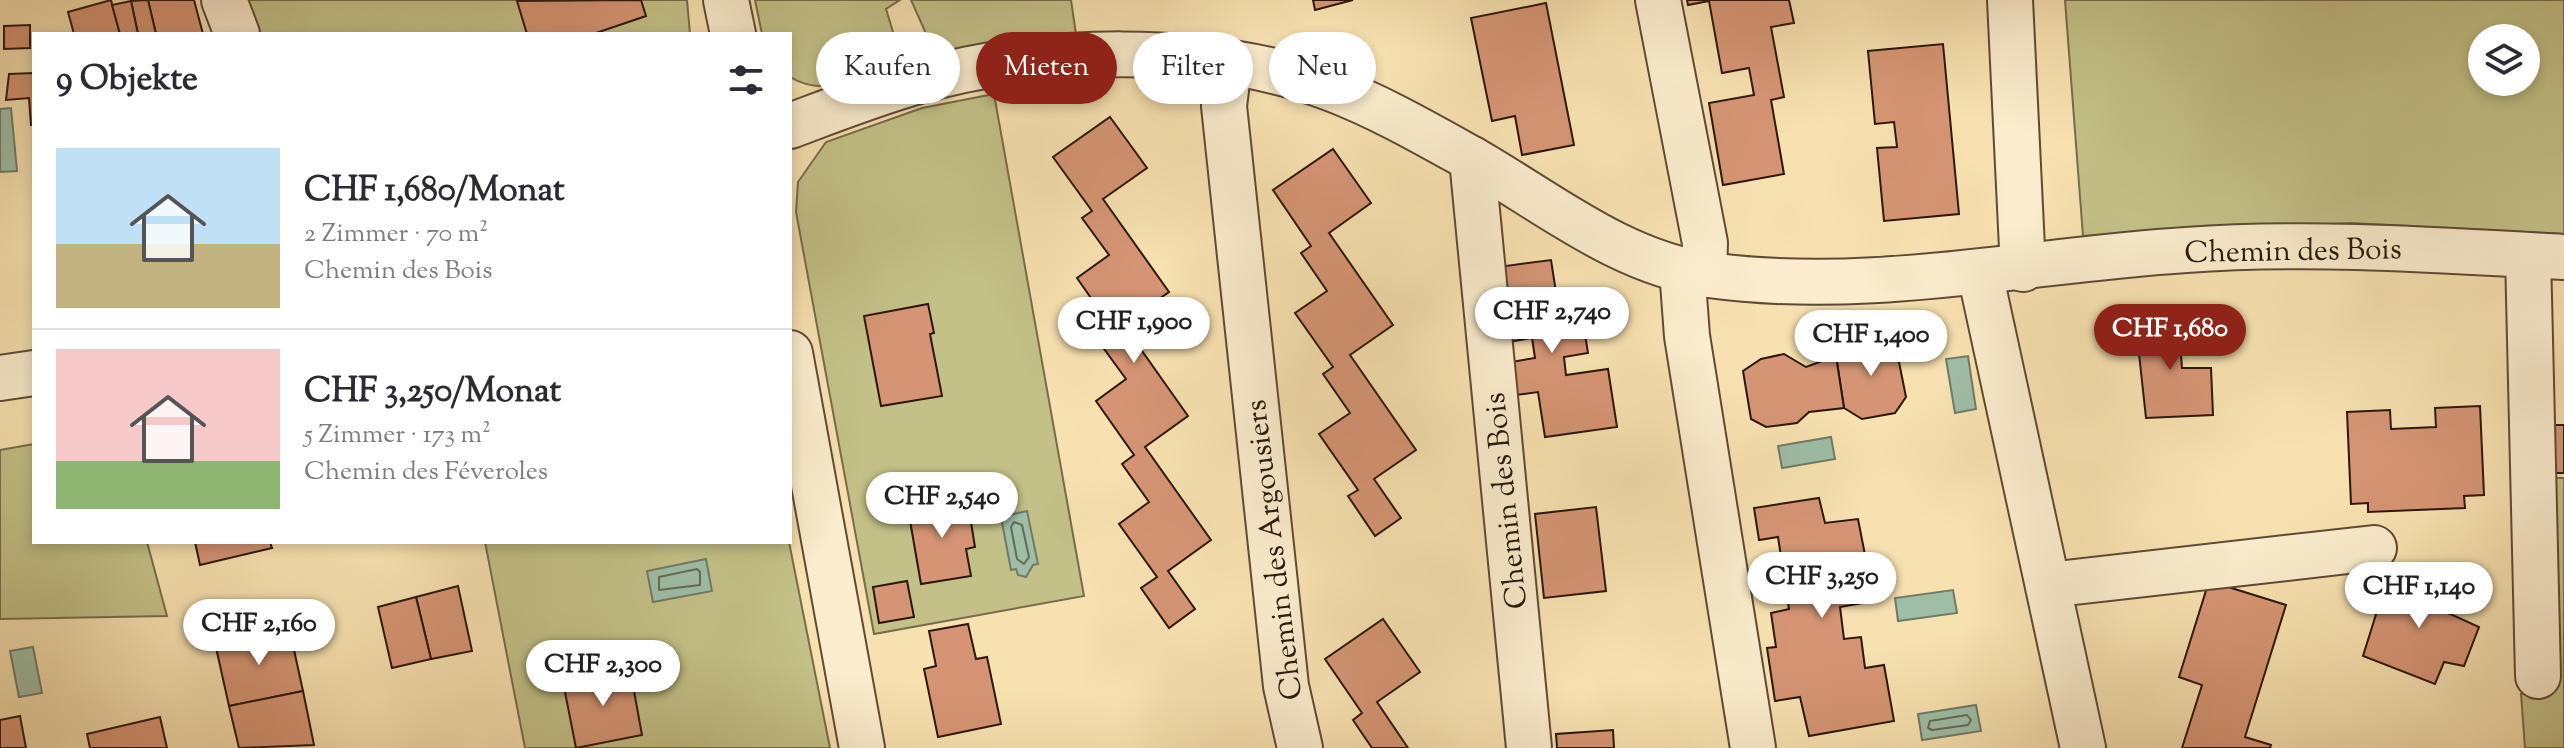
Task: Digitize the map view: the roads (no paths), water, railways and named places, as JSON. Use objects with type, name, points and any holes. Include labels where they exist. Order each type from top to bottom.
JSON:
[{"type":"street","points":[[224,0],[236,32]]},
{"type":"street","points":[[726,0],[733,32]]},
{"type":"street","points":[[1658,0],[1705,243],[1693,272],[1687,336],[1753,748]]},
{"type":"street","points":[[2010,0],[2023,269]]},
{"type":"street","name":"Chemin des Bois","points":[[792,125],[910,83],[1007,64],[1133,53]]},
{"type":"street","name":"Chemin des Bois","points":[[1253,69],[1292,76],[1330,88],[1472,159],[1607,240],[1693,272],[1841,283],[2023,269],[2185,250],[2347,245],[2546,256]]},
{"type":"street","name":"Chemin des Argousiers","points":[[1226,104],[1225,122],[1286,686],[1300,748]]},
{"type":"street","name":"Chemin des Bois","points":[[1472,159],[1529,748]]},
{"type":"street","points":[[2538,676],[2546,256]]},
{"type":"street","points":[[1980,273],[2083,748]]},
{"type":"street","points":[[792,364],[862,748]]},
{"type":"street","points":[[0,378],[32,373]]},
{"type":"street","points":[[2048,585],[2374,548]]},
{"type":"water","points":[[11,108],[17,171],[0,172],[0,109]]},
{"type":"water","points":[[1968,356],[1976,409],[1955,413],[1946,359]]},
{"type":"water","points":[[1831,437],[1835,459],[1782,468],[1778,446]]},
{"type":"water","points":[[1027,511],[1038,564],[1033,565],[1026,577],[1018,575],[1016,569],[1011,570],[1001,517]]},
{"type":"water","points":[[706,559],[712,591],[653,602],[647,571]]},
{"type":"water","points":[[1953,590],[1957,613],[1898,621],[1895,598]]},
{"type":"water","points":[[33,647],[42,693],[19,697],[10,651]]},
{"type":"water","points":[[1976,705],[1981,731],[1922,740],[1918,714]]}]
